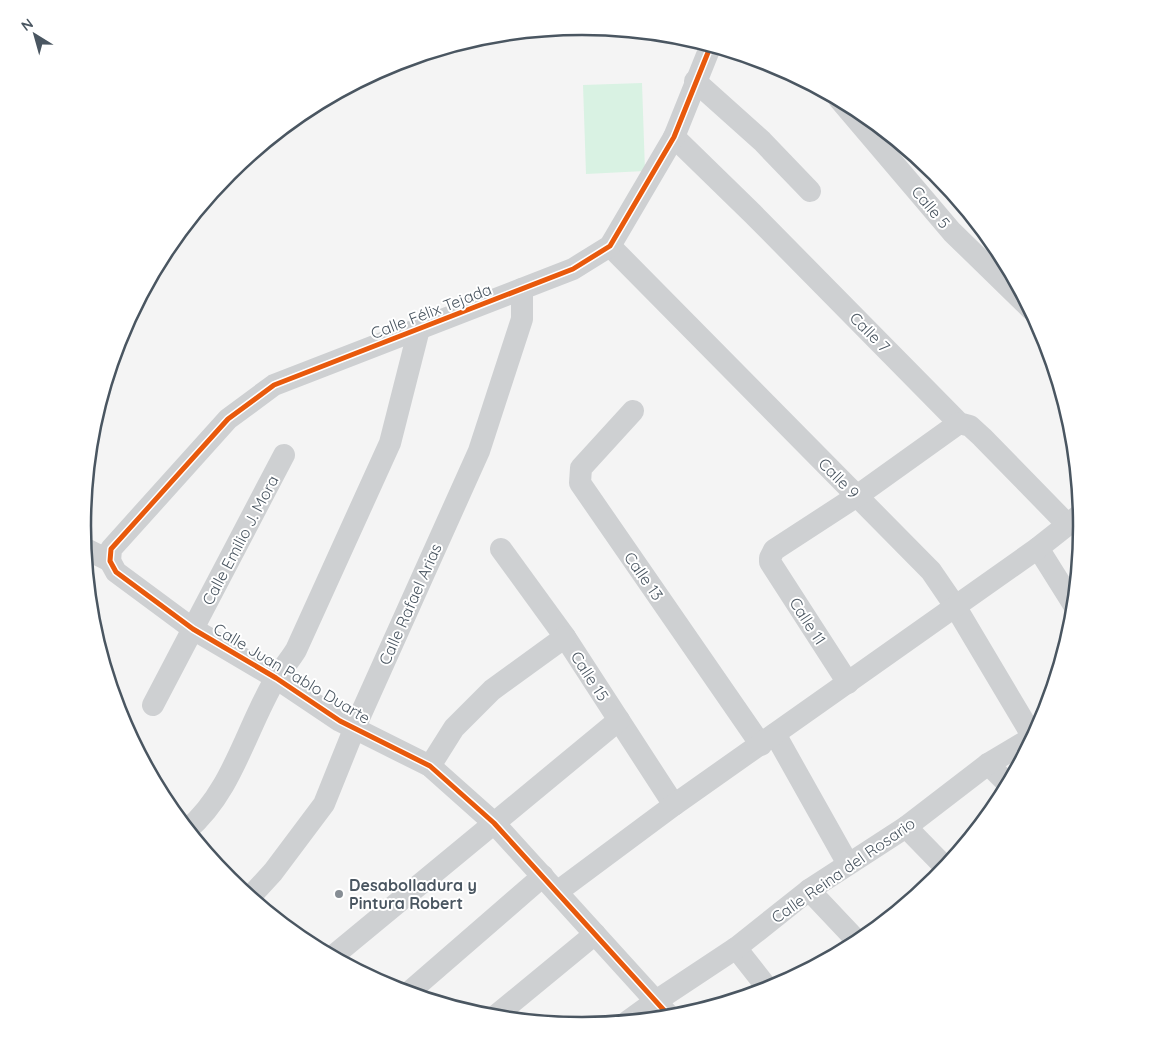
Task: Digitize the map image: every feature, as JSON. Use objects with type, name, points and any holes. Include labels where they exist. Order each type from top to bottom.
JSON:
[{"type":"street","name":"Calle Félix Tejada","points":[[110,561],[111,549],[228,419],[274,385],[573,269],[610,246],[674,137],[708,52]]},
{"type":"street","points":[[696,81],[762,141],[810,191]]},
{"type":"street","name":"Calle 5","points":[[854,117],[952,232],[1015,294]]},
{"type":"street","name":"Calle 7","points":[[674,137],[760,221],[959,423],[970,426],[1074,519]]},
{"type":"street","name":"Calle 9","points":[[610,246],[931,572],[955,606],[1030,729]]},
{"type":"street","name":"Calle Rafael Arias","points":[[254,892],[273,872],[324,804],[355,728],[479,451],[522,319],[522,289]]},
{"type":"street","points":[[192,825],[221,790],[276,678],[296,650],[390,443],[419,329]]},
{"type":"street","name":"Calle 13","points":[[633,411],[581,468],[580,483],[768,740],[848,864]]},
{"type":"street","points":[[858,496],[959,423]]},
{"type":"street","name":"Calle Emilio J. Mora","points":[[153,705],[284,456]]},
{"type":"street","name":"Calle 11","points":[[848,683],[770,562],[770,558],[774,550],[858,496]]},
{"type":"street","points":[[414,988],[550,884],[674,805],[768,740],[1038,548],[1074,519]]},
{"type":"street","points":[[1038,548],[1069,597]]},
{"type":"street","name":"Calle 15","points":[[501,549],[565,637],[674,805]]},
{"type":"street","points":[[92,552],[110,561]]},
{"type":"street","name":"Calle Juan Pablo Duarte","points":[[110,561],[116,572],[193,629],[276,678],[340,721],[430,766],[494,822],[665,1011]]},
{"type":"street","points":[[430,766],[454,728],[492,690],[565,637]]},
{"type":"street","points":[[338,952],[619,720]]},
{"type":"street","name":"Calle Reina del Rosario","points":[[637,1015],[736,948],[809,890],[906,827],[988,764],[1024,742]]},
{"type":"street","points":[[988,764],[1003,779]]},
{"type":"street","points":[[906,827],[941,863]]},
{"type":"street","points":[[809,890],[853,937]]},
{"type":"street","points":[[501,1011],[595,934]]},
{"type":"street","points":[[736,948],[764,984]]},
{"type":"green space","points":[[642,83],[645,171],[586,174],[583,85]]},
{"type":"cycle path","points":[[665,1011],[494,823],[430,766],[340,721],[276,678],[193,629],[116,572],[110,561],[111,549],[228,419],[274,385],[573,269],[610,246],[674,137],[708,52]]},
{"type":"place","name":"Desabolladura y Pintura Robert","points":[[339,894]]}]
